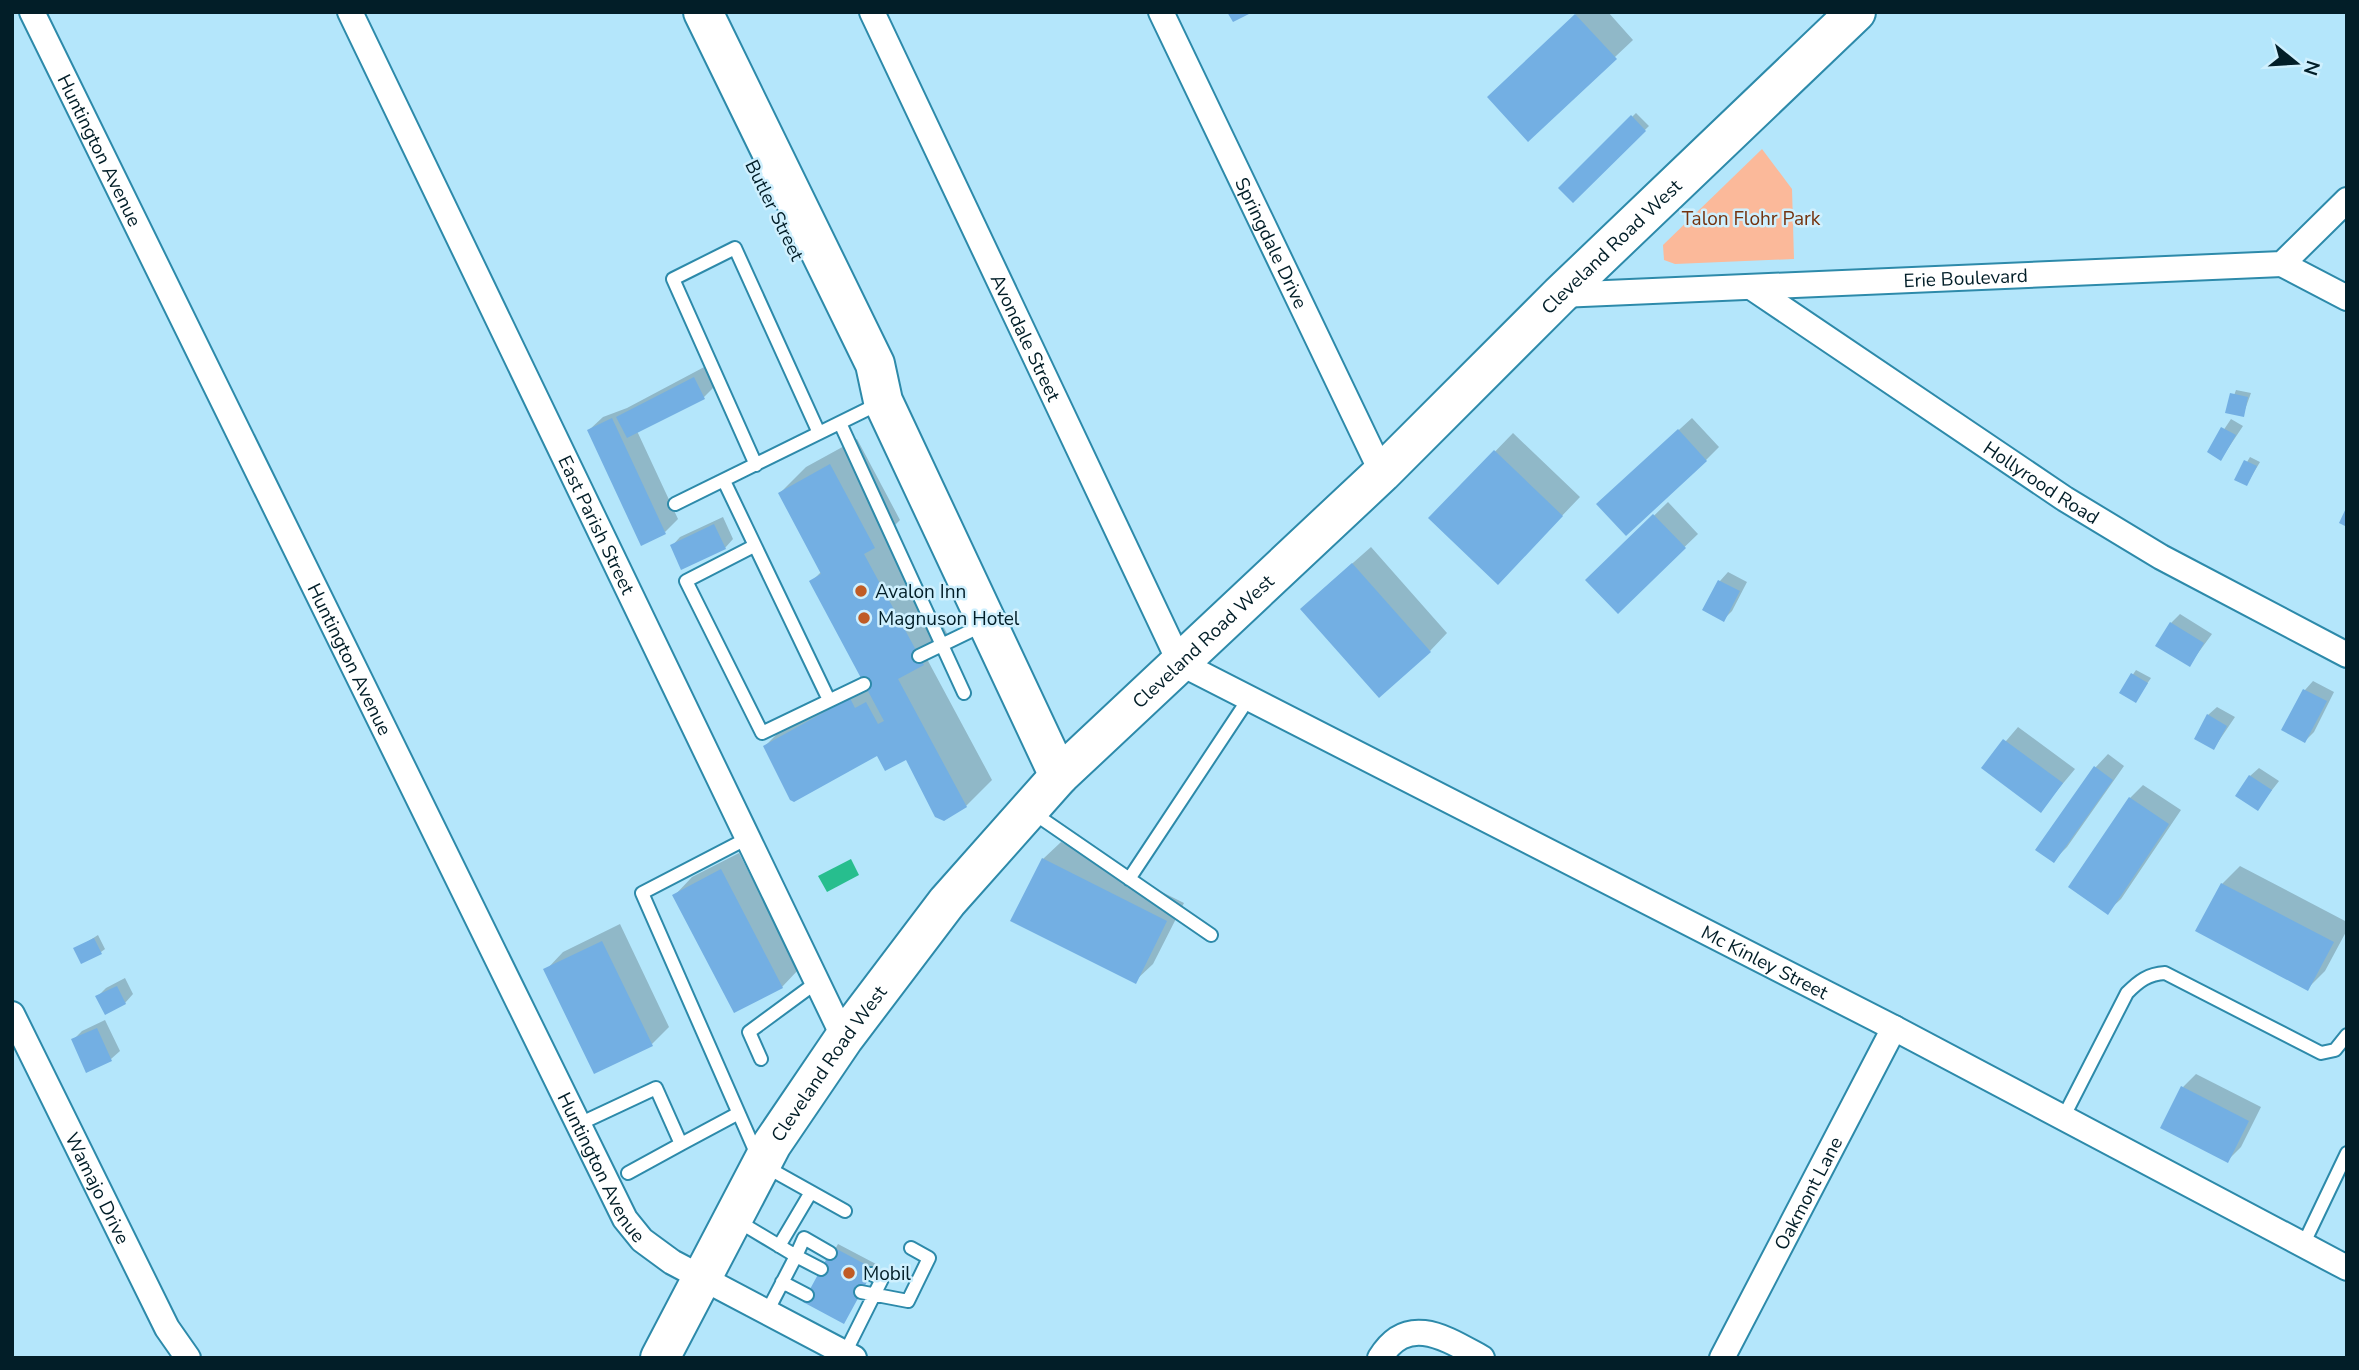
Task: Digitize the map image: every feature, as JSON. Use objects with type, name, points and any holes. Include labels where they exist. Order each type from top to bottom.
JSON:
[{"type":"main road","name":"Butler Street","points":[[678,12],[856,374],[883,401]]},
{"type":"main road","name":"Butler Street","points":[[703,12],[875,364],[883,401],[1059,776]]},
{"type":"main road","name":"Cleveland Road West","points":[[660,1358],[761,1164],[844,1038],[947,902],[1059,776],[1382,473],[1560,295],[1856,12]]},
{"type":"street","name":"Huntington Avenue","points":[[32,12],[576,1125],[632,1230],[662,1255],[849,1355]]},
{"type":"street","name":"East Parish Street","points":[[350,12],[844,1038]]},
{"type":"street","name":"Avondale Street","points":[[872,12],[1180,663]]},
{"type":"street","name":"Springdale Drive","points":[[1161,12],[1382,473]]},
{"type":"street","points":[[2347,201],[2282,264],[2347,298]]},
{"type":"street","name":"Erie Boulevard","points":[[1560,295],[2282,264]]},
{"type":"street","name":"Hollyrood Road","points":[[1751,287],[2066,499],[2161,556],[2347,655]]},
{"type":"street","name":"Mc Kinley Street","points":[[1180,663],[1894,1028],[2347,1268]]},
{"type":"street","name":"Wamajo Drive","points":[[12,1014],[167,1328],[188,1358]]},
{"type":"street","name":"Oakmont Lane","points":[[1722,1358],[1894,1028]]},
{"type":"street","points":[[1380,1358],[1394,1341],[1410,1334],[1438,1335],[1482,1358]]},
{"type":"lane","points":[[756,465],[673,279],[735,248],[819,433]]},
{"type":"lane","points":[[675,504],[883,401]]},
{"type":"lane","points":[[841,423],[964,693]]},
{"type":"lane","points":[[724,481],[829,701]]},
{"type":"lane","points":[[754,546],[686,582],[762,733],[864,684]]},
{"type":"lane","points":[[919,656],[987,623]]},
{"type":"lane","points":[[1129,879],[1249,698]]},
{"type":"lane","points":[[1029,810],[1212,935]]},
{"type":"lane","points":[[746,839],[642,892],[761,1164],[845,1210]]},
{"type":"lane","points":[[2063,1118],[2127,993],[2139,981],[2154,973],[2165,973],[2321,1053],[2335,1050],[2347,1035]]},
{"type":"lane","points":[[761,1059],[749,1032],[817,982]]},
{"type":"lane","points":[[576,1125],[656,1088],[681,1144]]},
{"type":"lane","points":[[628,1173],[737,1114]]},
{"type":"lane","points":[[2303,1245],[2347,1153]]},
{"type":"lane","points":[[779,1246],[811,1192]]},
{"type":"lane","points":[[733,1218],[821,1269]]},
{"type":"lane","points":[[767,1312],[804,1238],[830,1253]]},
{"type":"lane","points":[[861,1292],[874,1297],[908,1301],[929,1258],[911,1248]]},
{"type":"lane","points":[[849,1355],[861,1321],[882,1279],[871,1274]]},
{"type":"lane","points":[[782,1282],[807,1295]]},
{"type":"lane","points":[[848,1315],[861,1321]]},
{"type":"green space","name":"Talon Flohr Park","points":[[1762,149],[1792,189],[1794,259],[1675,264],[1664,260],[1663,245]]},
{"type":"shaded area","points":[[851,859],[859,875],[827,892],[818,876]]},
{"type":"building","points":[[1227,12],[1253,12],[1233,22]]},
{"type":"building","points":[[1575,14],[1617,59],[1528,142],[1487,97]]},
{"type":"building","points":[[1631,115],[1646,131],[1573,203],[1558,188]]},
{"type":"building","points":[[694,377],[705,399],[627,438],[616,417]]},
{"type":"building","points":[[2230,393],[2248,397],[2244,417],[2225,413]]},
{"type":"building","points":[[612,418],[666,534],[641,546],[587,430]]},
{"type":"building","points":[[2221,427],[2236,435],[2221,461],[2207,452]]},
{"type":"building","points":[[1678,429],[1707,461],[1626,536],[1596,504]]},
{"type":"building","points":[[1494,450],[1563,516],[1498,585],[1428,518]]},
{"type":"building","points":[[2244,460],[2257,466],[2247,486],[2234,480]]},
{"type":"building","name":"Magnuson Hotel","points":[[830,464],[875,548],[864,554],[924,665],[898,679],[967,807],[944,821],[935,817],[906,760],[885,771],[877,756],[794,802],[790,800],[763,746],[850,698],[855,708],[866,702],[878,724],[884,721],[809,581],[821,574],[778,493]]},
{"type":"building","points":[[2347,506],[2347,527],[2339,523]]},
{"type":"building","points":[[1653,514],[1686,548],[1618,614],[1585,580]]},
{"type":"building","points":[[714,524],[726,549],[681,570],[670,545]]},
{"type":"building","points":[[1352,563],[1431,652],[1379,698],[1300,609]]},
{"type":"building","points":[[1718,580],[1740,591],[1724,622],[1702,610]]},
{"type":"building","points":[[2170,622],[2204,643],[2190,667],[2155,646]]},
{"type":"building","points":[[2131,673],[2148,683],[2136,703],[2119,693]]},
{"type":"building","points":[[2303,689],[2327,701],[2305,743],[2281,730]]},
{"type":"building","points":[[2207,714],[2227,726],[2214,750],[2194,739]]},
{"type":"building","points":[[2003,739],[2063,783],[2041,813],[1981,768]]},
{"type":"building","points":[[2094,766],[2113,780],[2054,863],[2035,850]]},
{"type":"building","points":[[2249,775],[2272,790],[2258,811],[2235,796]]},
{"type":"building","points":[[2129,797],[2169,824],[2108,915],[2068,887]]},
{"type":"building","points":[[1042,858],[1167,921],[1136,984],[1010,921]]},
{"type":"building","points":[[721,869],[783,988],[734,1013],[672,895]]},
{"type":"building","points":[[2221,883],[2334,942],[2308,991],[2195,931]]},
{"type":"building","points":[[94,938],[102,954],[81,964],[73,948]]},
{"type":"building","points":[[602,941],[653,1046],[594,1074],[543,969]]},
{"type":"building","points":[[117,986],[126,1004],[105,1015],[95,996]]},
{"type":"building","points":[[97,1028],[112,1061],[86,1073],[71,1039]]},
{"type":"building","points":[[2181,1086],[2249,1121],[2228,1163],[2160,1128]]},
{"type":"building","points":[[833,1247],[874,1269],[844,1324],[803,1302]]},
{"type":"place","name":"Avalon Inn","points":[[861,591]]},
{"type":"place","name":"Magnuson Hotel","points":[[864,618]]},
{"type":"place","name":"Mobil","points":[[849,1273]]}]
